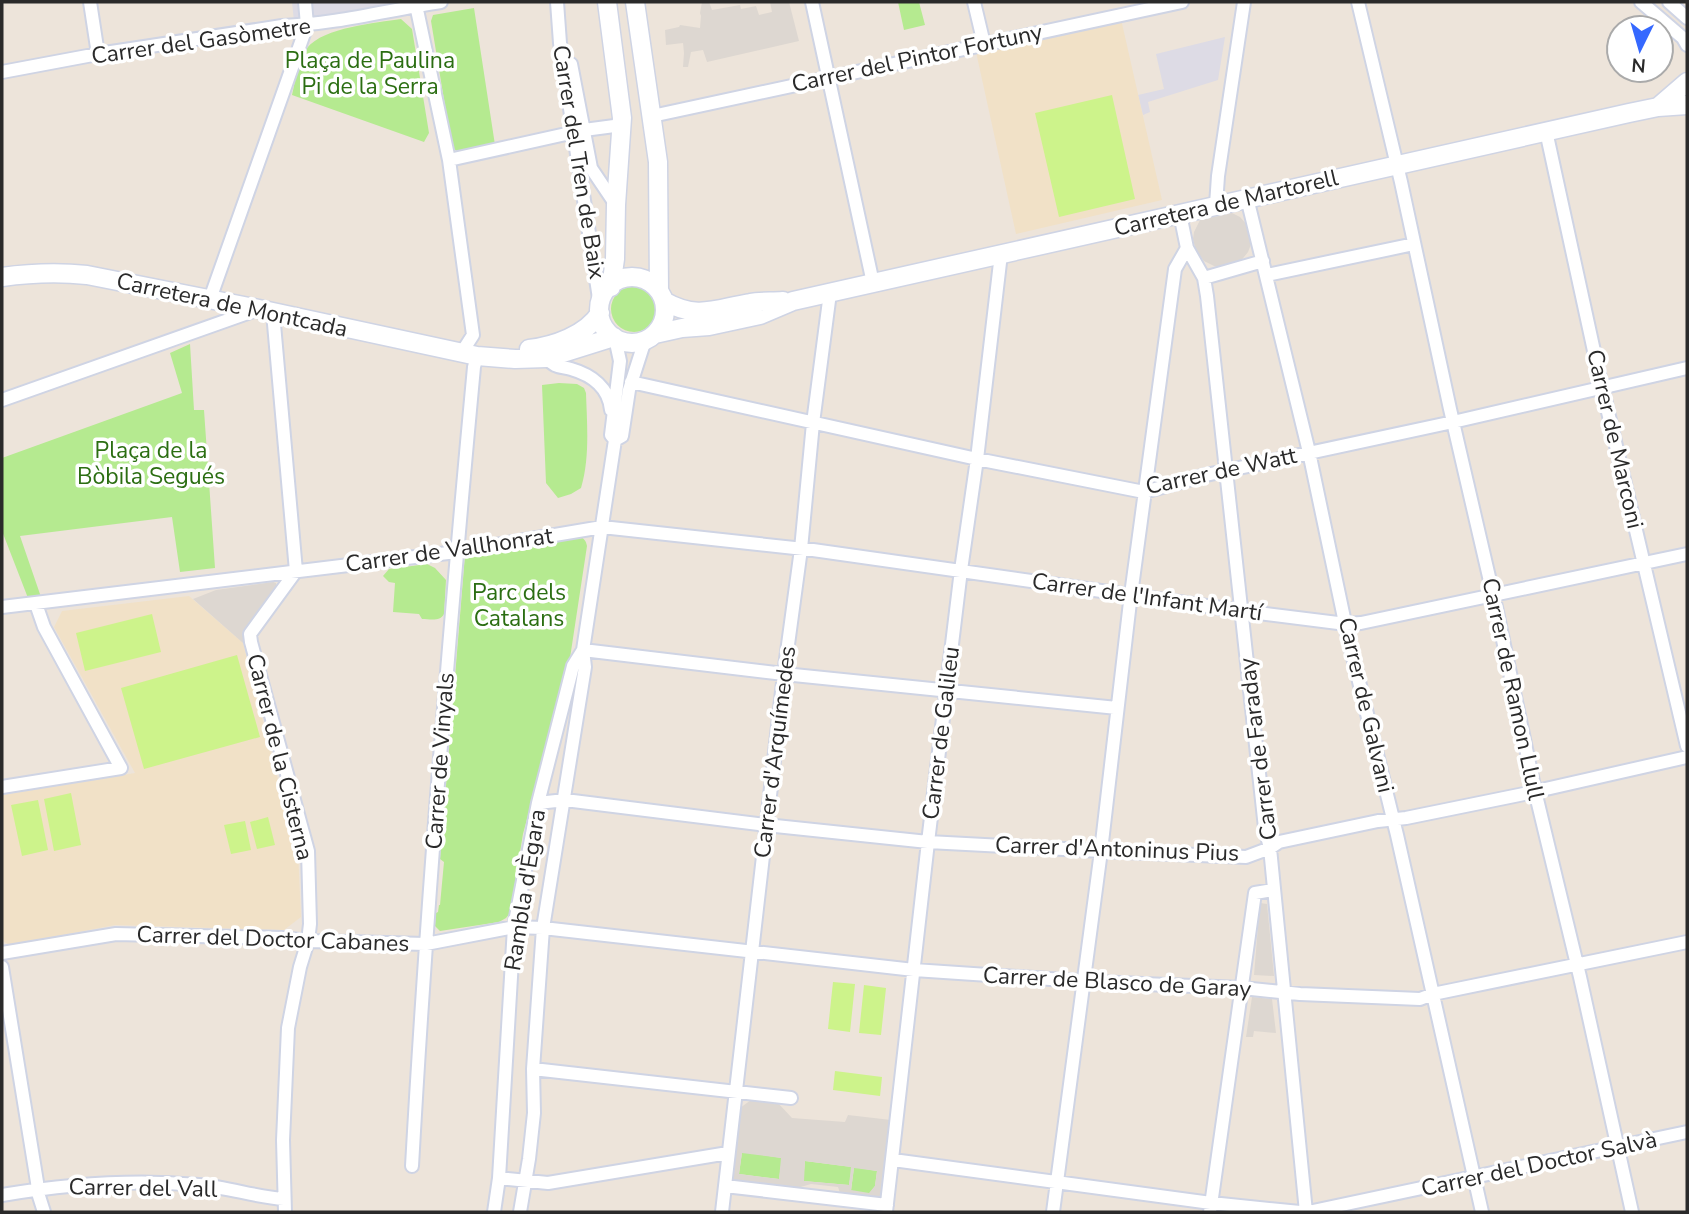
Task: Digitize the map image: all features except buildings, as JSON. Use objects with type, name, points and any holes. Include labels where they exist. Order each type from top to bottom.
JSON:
[{"type":"main road","points":[[607,2],[622,125],[615,259],[611,286]]},
{"type":"main road","points":[[635,2],[656,141],[662,296],[665,308],[663,322],[650,337],[629,343],[614,338],[605,328],[600,309],[603,295],[619,281],[634,278],[649,282],[662,296]]},
{"type":"main road","name":"Carretera de Martorell","points":[[1658,107],[1687,82]]},
{"type":"main road","name":"Carretera de Martorell","points":[[650,337],[682,328],[709,326],[760,315],[793,301],[1546,131],[1658,107],[1687,105]]},
{"type":"main road","name":"Carretera de Montcada","points":[[2,276],[34,272],[87,275],[467,353],[515,359],[547,358],[614,338]]},
{"type":"main road","name":"Carretera de Martorell","points":[[662,296],[691,312],[752,302],[793,301]]},
{"type":"main road","name":"Carretera de Montcada","points":[[467,353],[545,347],[587,327],[595,320],[600,309]]},
{"type":"street","points":[[90,2],[98,54]]},
{"type":"street","points":[[210,299],[307,25],[305,2]]},
{"type":"street","name":"Carrer del Gasòmetre","points":[[2,72],[98,54],[282,26],[336,22],[441,2]]},
{"type":"street","name":"Carrer del Tren de Baix","points":[[557,2],[560,43],[579,132],[600,309]]},
{"type":"street","points":[[812,2],[873,283]]},
{"type":"street","points":[[974,2],[984,44]]},
{"type":"street","name":"Carrer del Pintor Fortuny","points":[[652,116],[1182,2]]},
{"type":"street","points":[[1216,205],[1244,2]]},
{"type":"street","name":"Carrer de Ramon Llull","points":[[1358,2],[1632,1212]]},
{"type":"street","points":[[1641,2],[1683,38],[1687,45]]},
{"type":"street","points":[[1670,2],[1687,18]]},
{"type":"street","name":"Carrer de Vinyals","points":[[412,1166],[456,551],[474,367],[467,353],[473,335],[449,160],[416,5]]},
{"type":"street","points":[[449,160],[622,125]]},
{"type":"street","name":"Carrer de Marconi","points":[[1546,131],[1687,746]]},
{"type":"street","name":"Carrer del Tren de Baix","points":[[579,132],[592,169],[616,205]]},
{"type":"street","name":"Carrer de Galvani","points":[[1247,198],[1309,453],[1482,1212]]},
{"type":"street","points":[[1053,1212],[1101,851],[1144,492],[1175,269],[1186,248],[1180,214]]},
{"type":"street","points":[[1267,275],[1414,244]]},
{"type":"street","name":"Carrer de Faraday","points":[[1186,248],[1204,278],[1208,296],[1307,1212]]},
{"type":"street","name":"Carrer de Galileu","points":[[887,1209],[946,690],[1001,254]]},
{"type":"street","points":[[1204,278],[1262,261]]},
{"type":"street","name":"Carrer d'Arquímedes","points":[[722,1212],[830,293]]},
{"type":"street","points":[[2,400],[266,311],[296,571]]},
{"type":"street","name":"Rambla d'Ègara","points":[[615,440],[622,436],[631,382],[650,337]]},
{"type":"street","name":"Rambla d'Ègara","points":[[520,1212],[534,1113],[533,1069],[543,928],[585,667],[583,650],[615,440],[611,435],[620,361],[614,338]]},
{"type":"street","name":"Carretera de Montcada","points":[[547,358],[553,365],[587,375],[604,388],[610,401],[612,425]]},
{"type":"street","name":"Carrer de Watt","points":[[631,382],[977,459],[1144,492],[1687,368]]},
{"type":"street","name":"Carrer de Vallhonrat","points":[[36,604],[456,551],[602,527]]},
{"type":"street","name":"Carrer de l'Infant Martí","points":[[602,527],[801,549],[1346,624],[1687,554]]},
{"type":"street","name":"Carrer de la Cisterna","points":[[284,1206],[283,1140],[288,1028],[310,924],[308,851],[250,634],[296,571]]},
{"type":"street","points":[[2,607],[36,604],[44,627],[121,768],[2,788]]},
{"type":"street","points":[[583,650],[784,674],[1117,708]]},
{"type":"street","name":"Rambla d'Ègara","points":[[494,1212],[499,1178],[514,927],[538,803],[573,666],[583,650]]},
{"type":"street","name":"Carrer d'Antoninus Pius","points":[[538,803],[565,800],[928,842],[1246,857],[1279,842],[1378,821],[1406,818],[1687,757]]},
{"type":"street","points":[[1211,1208],[1255,893],[1273,890]]},
{"type":"street","name":"Carrer del Doctor Cabanes","points":[[2,953],[116,934],[281,937],[308,941],[426,944],[514,927],[543,928]]},
{"type":"street","name":"Carrer de Blasco de Garay","points":[[543,928],[914,970],[1420,999],[1433,994],[1687,942]]},
{"type":"street","points":[[2,967],[37,1189],[44,1212]]},
{"type":"street","points":[[533,1069],[791,1098]]},
{"type":"street","name":"Carrer del Doctor Salvà","points":[[1307,1212],[1687,1132]]},
{"type":"street","points":[[499,1178],[548,1183],[728,1153]]},
{"type":"street","points":[[893,1160],[1057,1181],[1211,1208],[1300,1212]]},
{"type":"street","name":"Carrer del Vall","points":[[2,1195],[92,1184],[200,1185],[266,1198],[284,1206]]},
{"type":"street","points":[[725,1186],[887,1209]]},
{"type":"shaded area","points":[[292,2],[420,2],[294,21]]},
{"type":"shaded area","points":[[702,2],[709,2],[712,10],[740,5],[741,9],[756,6],[759,15],[772,12],[770,2],[789,2],[799,41],[707,62],[703,50],[691,52],[688,67],[683,67],[683,43],[666,45],[665,30],[680,25],[700,28]]},
{"type":"shaded area","points":[[1121,19],[1162,200],[1016,234],[976,52]]},
{"type":"shaded area","points":[[1225,37],[1218,80],[1148,102],[1150,112],[1143,115],[1138,95],[1164,89],[1156,54]]},
{"type":"shaded area","points":[[1232,213],[1249,227],[1252,237],[1250,247],[1240,262],[1225,268],[1214,266],[1204,261],[1196,251],[1194,232],[1200,220]]},
{"type":"shaded area","points":[[276,583],[276,588],[251,620],[243,643],[193,599],[216,590]]},
{"type":"shaded area","points":[[189,596],[243,643],[298,851],[301,917],[284,930],[115,925],[10,945],[4,942],[2,795],[135,773],[54,627],[62,611]]},
{"type":"shaded area","points":[[1260,903],[1267,904],[1274,976],[1254,975]]},
{"type":"shaded area","points":[[1252,997],[1272,999],[1276,1033],[1254,1031],[1253,1037],[1246,1037]]},
{"type":"shaded area","points":[[751,1100],[778,1103],[792,1118],[845,1122],[848,1115],[891,1120],[882,1195],[874,1202],[841,1196],[838,1187],[811,1184],[790,1190],[739,1184],[730,1177],[740,1108]],"holes":[[[742,1153],[781,1158],[779,1179],[739,1174]],[[805,1161],[851,1167],[849,1185],[804,1181]],[[854,1168],[877,1171],[875,1186],[869,1193],[851,1190]]]},
{"type":"green space","points":[[898,2],[919,2],[925,25],[904,30]]},
{"type":"green space","points":[[474,8],[495,145],[459,152],[452,148],[431,21],[433,15]]},
{"type":"green space","name":"Plaça de Paulina Pi de la Serra","points":[[401,19],[412,29],[429,133],[424,142],[292,95],[301,58],[315,41],[351,27]]},
{"type":"green space","points":[[1112,95],[1135,199],[1059,217],[1035,113]]},
{"type":"green space","points":[[634,286],[651,292],[657,309],[651,326],[634,332],[617,326],[611,309],[617,292]]},
{"type":"green space","name":"Plaça de la Bòbila Segués","points":[[190,344],[194,410],[204,410],[215,568],[180,572],[172,517],[20,536],[41,597],[28,598],[2,531],[2,458],[182,393],[170,353]]},
{"type":"green space","points":[[577,384],[584,388],[587,441],[581,488],[558,498],[546,483],[542,385]]},
{"type":"green space","name":"Parc dels Catalans","points":[[577,536],[584,539],[587,546],[570,658],[523,834],[510,913],[499,922],[440,931],[435,926],[444,862],[440,859],[465,555]]},
{"type":"green space","points":[[427,564],[446,580],[442,617],[434,620],[422,619],[419,614],[393,612],[395,583],[389,582],[383,576],[389,569]]},
{"type":"green space","points":[[152,614],[161,652],[85,671],[76,633]]},
{"type":"green space","points":[[237,655],[260,737],[144,769],[121,688]]},
{"type":"green space","points":[[71,793],[81,845],[54,851],[44,799]]},
{"type":"green space","points":[[38,800],[48,850],[22,856],[11,805]]},
{"type":"green space","points":[[268,817],[275,845],[257,849],[250,822]]},
{"type":"green space","points":[[245,821],[251,850],[231,854],[224,825]]},
{"type":"green space","points":[[833,982],[855,984],[850,1032],[828,1029]]},
{"type":"green space","points":[[864,985],[886,988],[881,1035],[859,1033]]},
{"type":"green space","points":[[835,1071],[882,1077],[880,1096],[833,1090]]},
{"type":"green space","points":[[742,1152],[782,1158],[779,1179],[739,1174]]},
{"type":"green space","points":[[805,1161],[852,1167],[849,1185],[803,1181]]},
{"type":"green space","points":[[854,1167],[877,1171],[875,1186],[869,1194],[851,1191]]}]
